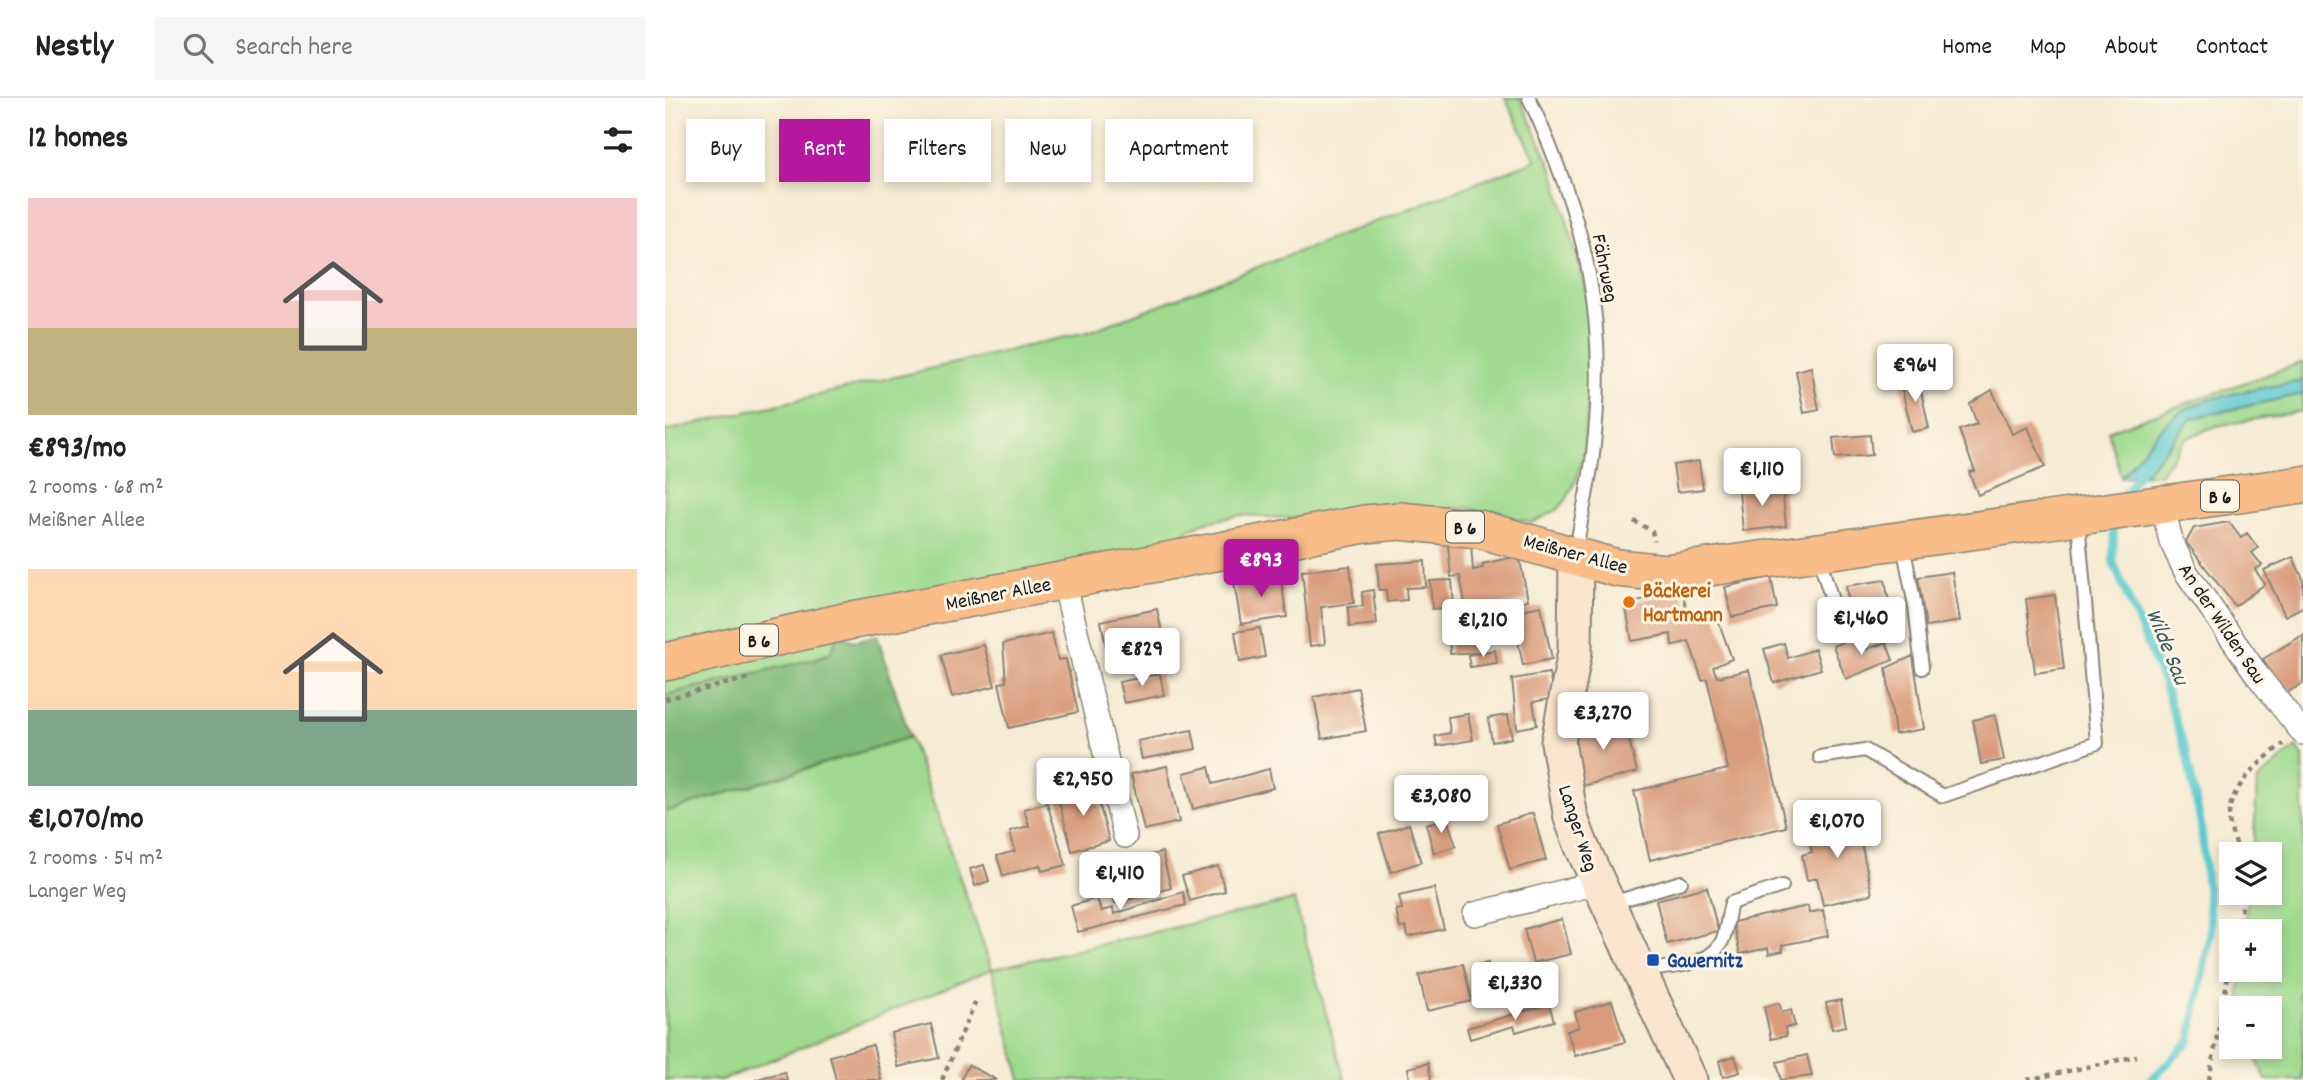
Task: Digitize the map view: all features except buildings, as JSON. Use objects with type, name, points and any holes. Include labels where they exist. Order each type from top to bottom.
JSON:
[{"type":"main road","name":"Meißner Allee","points":[[665,662],[853,620],[1318,532],[1401,521],[1479,529],[1617,568],[1666,573],[2303,485]]},
{"type":"street","name":"An der Wilden Sau","points":[[2149,505],[2186,572],[2258,676],[2302,731]]},
{"type":"street","name":"Langer Weg","points":[[1576,556],[1575,651],[1558,742],[1571,818],[1603,893],[1691,1080]]},
{"type":"street","points":[[1064,581],[1125,836]]},
{"type":"street","points":[[1475,914],[1603,893]]},
{"type":"lane","name":"Fährweg","points":[[1528,98],[1561,172],[1587,254],[1594,290],[1598,372],[1593,454],[1576,556]]},
{"type":"lane","points":[[1820,757],[1865,750],[1943,796],[2097,743],[2083,515]]},
{"type":"lane","points":[[1902,541],[1915,606],[1922,668]]},
{"type":"lane","points":[[1818,554],[1841,630]]},
{"type":"lane","points":[[1603,893],[1681,883]]},
{"type":"lane","points":[[1641,971],[1701,961],[1715,953],[1724,937],[1731,903],[1782,886]]},
{"type":"path","points":[[2237,842],[2229,816],[2235,795],[2255,768],[2302,731]]},
{"type":"path","points":[[2209,1080],[2227,982]]},
{"type":"path","points":[[942,1080],[977,998]]},
{"type":"path","points":[[2027,1080],[2137,1056]]},
{"type":"green space","points":[[1505,98],[1520,98],[1554,173],[1587,293],[1590,368],[1584,451],[1576,480],[1566,500],[1557,510],[1532,523],[1467,508],[1314,520],[1241,515],[1203,523],[1186,531],[1174,543],[665,647],[665,431],[1091,331],[1536,160]]},
{"type":"green space","points":[[2303,362],[2303,381],[2222,396],[2181,412],[2156,434],[2121,477],[2108,431]]},
{"type":"green space","points":[[2303,394],[2303,411],[2216,426],[2185,439],[2160,474],[2143,475],[2192,418]]},
{"type":"green space","points":[[838,635],[830,653],[814,659],[665,695],[665,677]]},
{"type":"green space","points":[[838,635],[855,641],[877,635],[910,737],[665,812],[665,695],[814,659],[830,653]]},
{"type":"green space","points":[[910,737],[992,969],[723,1080],[665,1080],[665,812]]},
{"type":"green space","points":[[2296,747],[2303,756],[2303,989],[2298,996],[2303,1004],[2303,1080],[2266,1080],[2256,1059],[2282,1059],[2282,996],[2240,996],[2240,982],[2282,982],[2282,919],[2245,919],[2247,905],[2282,905],[2282,842],[2254,842],[2257,781]]},
{"type":"green space","points":[[1294,900],[1345,1080],[1021,1080],[992,969]]},
{"type":"water","points":[[2303,381],[2303,394],[2192,418],[2143,475],[2121,477],[2164,426],[2192,406],[2240,392]]},
{"type":"waterway","name":"Wilde Sau","points":[[2122,497],[2143,468]]},
{"type":"waterway","name":"Wilde Sau","points":[[2114,519],[2113,562],[2162,679],[2186,752],[2201,825],[2211,930],[2191,1034]]},
{"type":"waterway","name":"Wilde Sau","points":[[2151,1080],[2190,1041]]},
{"type":"place","name":"Bäckerei Hartmann","points":[[1629,602]]},
{"type":"place","name":"Gauernitz","points":[[1653,960]]}]
